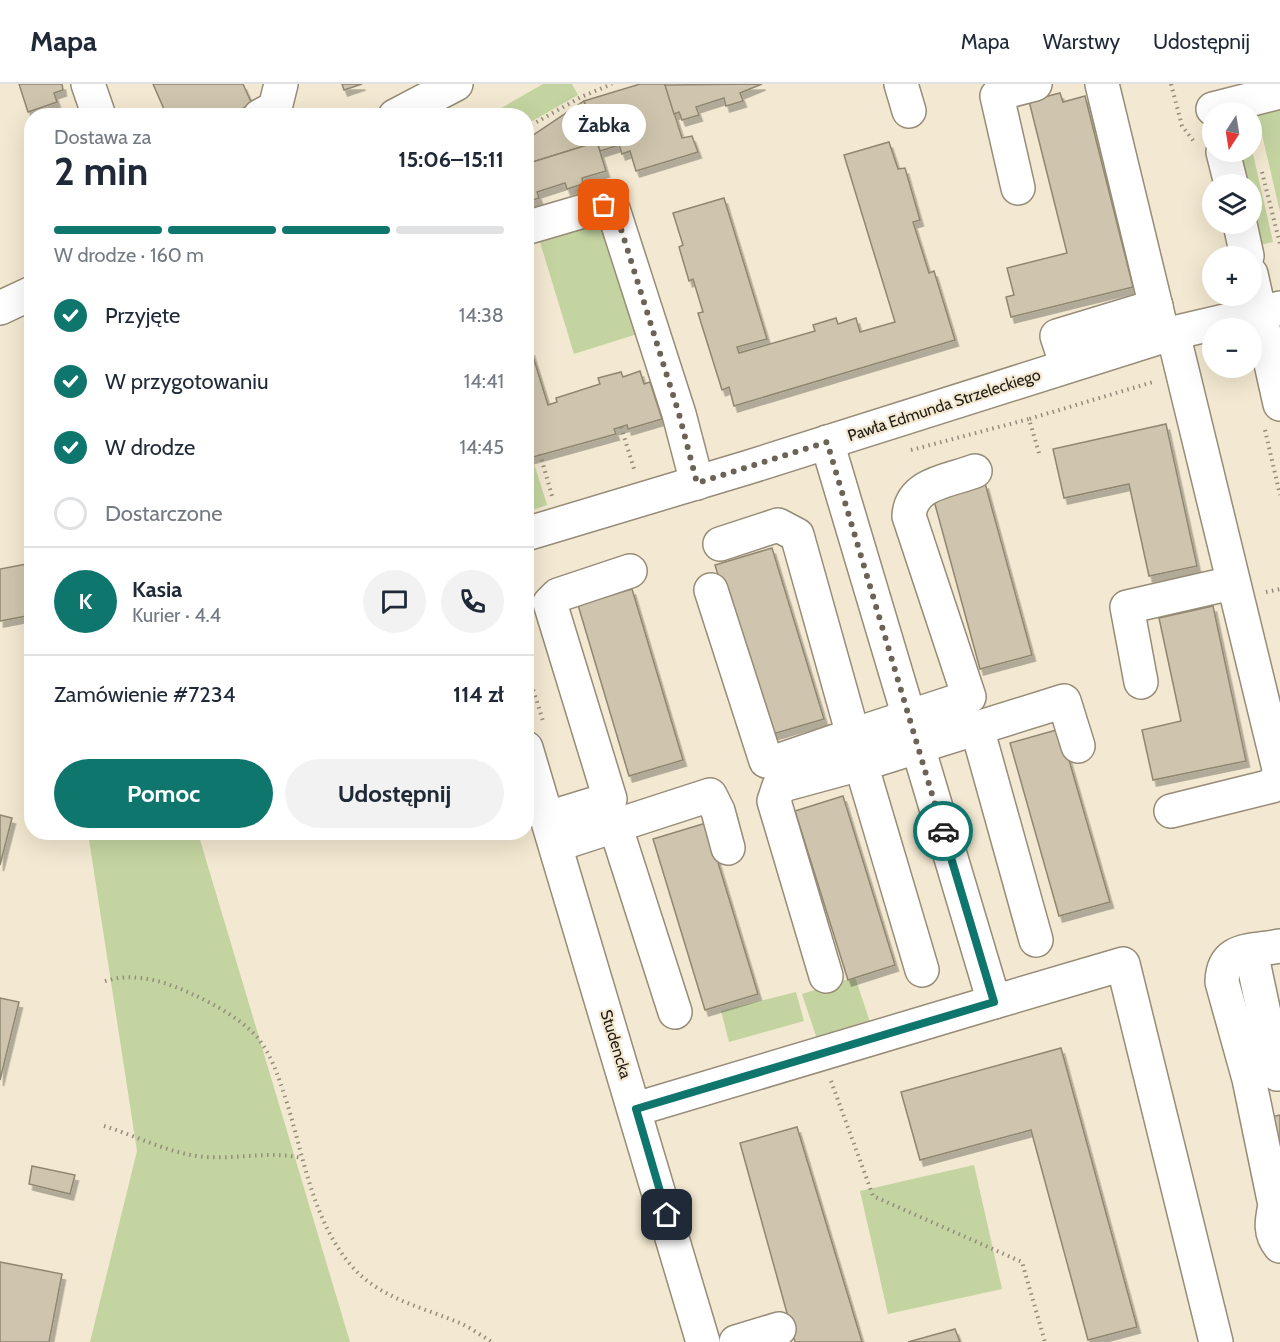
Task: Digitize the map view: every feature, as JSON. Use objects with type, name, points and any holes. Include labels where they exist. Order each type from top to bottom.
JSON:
[{"type":"street","points":[[88,84],[96,108]]},
{"type":"street","points":[[275,108],[281,84]]},
{"type":"street","points":[[1018,188],[996,102],[1001,93],[1035,84]]},
{"type":"street","points":[[1102,84],[1164,325],[1182,374],[1280,773],[1272,786],[1171,811]]},
{"type":"street","points":[[410,108],[452,85]]},
{"type":"street","points":[[1211,102],[1280,93]]},
{"type":"street","points":[[534,226],[604,205],[613,209],[679,414],[697,483]]},
{"type":"street","points":[[1262,295],[1270,311],[1280,404]]},
{"type":"street","points":[[0,308],[24,297]]},
{"type":"street","name":"Pawła Edmunda Strzeleckiego","points":[[534,532],[697,483],[1067,366],[1164,325],[1270,311]]},
{"type":"street","points":[[827,442],[994,1002]]},
{"type":"street","points":[[914,732],[969,697],[909,516],[910,503],[918,492],[975,471]]},
{"type":"street","points":[[720,544],[778,525],[797,535],[922,970]]},
{"type":"street","points":[[552,831],[610,799],[550,603],[558,595],[630,571]]},
{"type":"street","points":[[1141,682],[1127,607],[1232,583]]},
{"type":"street","points":[[711,590],[766,761],[857,750]]},
{"type":"street","points":[[826,976],[774,801],[779,786],[857,750],[914,732],[976,728],[1064,701],[1078,746]]},
{"type":"street","points":[[976,728],[1036,940]]},
{"type":"street","name":"Studencka","points":[[534,773],[636,1109],[703,1342]]},
{"type":"street","points":[[552,831],[615,825],[710,795],[718,811],[728,848]]},
{"type":"street","points":[[615,825],[675,1012]]},
{"type":"street","points":[[1265,949],[1239,953],[1227,959],[1222,970],[1222,982],[1269,1076],[1276,1195],[1271,1222],[1273,1236],[1280,1246]]},
{"type":"street","points":[[636,1109],[1123,964],[1216,1342]]},
{"type":"street","points":[[736,1342],[779,1329]]},
{"type":"path","points":[[534,123],[581,97],[612,84]]},
{"type":"path","points":[[1260,164],[1280,244]]},
{"type":"path","points":[[1040,453],[1029,419],[1182,374]]},
{"type":"path","points":[[621,427],[638,484]]},
{"type":"path","points":[[540,454],[553,497]]},
{"type":"path","points":[[1268,592],[1280,589]]},
{"type":"path","points":[[105,981],[123,976],[173,985],[221,1010],[256,1036],[274,1062],[302,1158],[328,1235],[351,1265],[379,1289],[420,1310],[462,1324],[492,1342]]},
{"type":"path","points":[[830,1079],[873,1196],[1022,1262],[1045,1342]]},
{"type":"path","points":[[104,1126],[174,1152],[205,1157],[278,1155],[302,1158]]},
{"type":"green space","points":[[543,84],[572,84],[578,95],[534,120],[534,108],[501,108]]},
{"type":"green space","points":[[1280,108],[1280,212],[1262,135],[1262,112]]},
{"type":"green space","points":[[1240,162],[1255,162],[1258,174],[1242,174]]},
{"type":"green space","points":[[1262,194],[1273,242],[1260,245],[1257,234],[1262,234]]},
{"type":"green space","points":[[603,222],[637,334],[574,354],[540,242]]},
{"type":"green space","points":[[534,463],[547,505],[534,510]]},
{"type":"green space","points":[[89,840],[200,840],[350,1342],[90,1342],[137,1151]]},
{"type":"green space","points":[[855,977],[870,1022],[817,1039],[802,994]]},
{"type":"green space","points":[[796,992],[804,1021],[729,1042],[721,1011]]},
{"type":"green space","points":[[974,1165],[1002,1289],[888,1314],[860,1191]]},
{"type":"building","points":[[19,84],[62,84],[63,90],[54,93],[57,102],[40,108],[27,108]]},
{"type":"building","points":[[153,84],[243,84],[252,104],[244,108],[164,108]]},
{"type":"building","points":[[342,84],[362,84],[344,90]]},
{"type":"building","points":[[640,84],[665,84],[682,138],[692,136],[698,152],[636,171],[630,151],[622,154],[619,145],[600,151],[584,101]]},
{"type":"building","points":[[762,84],[740,93],[743,101],[726,106],[724,98],[696,107],[699,115],[682,120],[679,112],[674,114],[665,85]]},
{"type":"building","points":[[1060,93],[1063,102],[1085,96],[1133,287],[1011,317],[1006,297],[1014,295],[1007,268],[1067,253],[1029,101]]},
{"type":"building","points":[[584,101],[597,142],[534,162],[534,135]]},
{"type":"building","points":[[597,142],[606,171],[582,178],[583,184],[567,189],[565,183],[537,192],[539,198],[534,200],[534,162]]},
{"type":"building","points":[[889,142],[898,169],[905,168],[920,220],[913,222],[929,273],[934,271],[955,340],[734,406],[729,387],[722,390],[698,313],[703,312],[693,279],[689,281],[679,247],[683,245],[673,213],[724,198],[767,339],[737,347],[739,353],[815,331],[813,325],[836,318],[838,324],[856,318],[860,332],[895,322],[844,155]]},
{"type":"building","points":[[534,360],[548,405],[557,402],[556,398],[600,384],[598,378],[621,372],[623,377],[640,371],[644,384],[650,382],[662,419],[628,429],[627,425],[614,429],[616,434],[534,457]]},
{"type":"building","points":[[1166,424],[1197,566],[1149,576],[1129,484],[1064,498],[1053,449]]},
{"type":"building","points":[[985,483],[1032,655],[980,669],[933,497]]},
{"type":"building","points":[[772,548],[824,719],[766,736],[715,565]]},
{"type":"building","points":[[24,564],[24,616],[0,621],[0,569]]},
{"type":"building","points":[[632,589],[683,760],[629,776],[578,605]]},
{"type":"building","points":[[1213,606],[1246,761],[1153,780],[1142,730],[1181,721],[1159,618]]},
{"type":"building","points":[[1060,729],[1110,902],[1059,916],[1010,743]]},
{"type":"building","points":[[843,796],[895,965],[848,980],[795,811]]},
{"type":"building","points":[[0,815],[12,818],[0,865]]},
{"type":"building","points":[[706,823],[758,994],[705,1010],[653,839]]},
{"type":"building","points":[[0,998],[19,1002],[0,1080]]},
{"type":"building","points":[[1061,1048],[1137,1327],[1088,1340],[1031,1130],[920,1160],[901,1092]]},
{"type":"building","points":[[1280,1115],[1280,1185],[1262,1119]]},
{"type":"building","points":[[797,1127],[862,1342],[795,1342],[740,1143]]},
{"type":"building","points":[[32,1166],[75,1175],[70,1194],[29,1184]]},
{"type":"building","points":[[0,1262],[62,1274],[49,1342],[0,1342]]},
{"type":"building","points":[[955,1329],[960,1342],[908,1342]]},
{"type":"way so far","points":[[604,205],[609,206],[616,213],[679,414],[697,483],[827,442],[943,831]]},
{"type":"place","name":"Żabka","points":[[604,205]]},
{"type":"route","points":[[667,1215],[636,1109],[994,1002],[943,831]]}]
